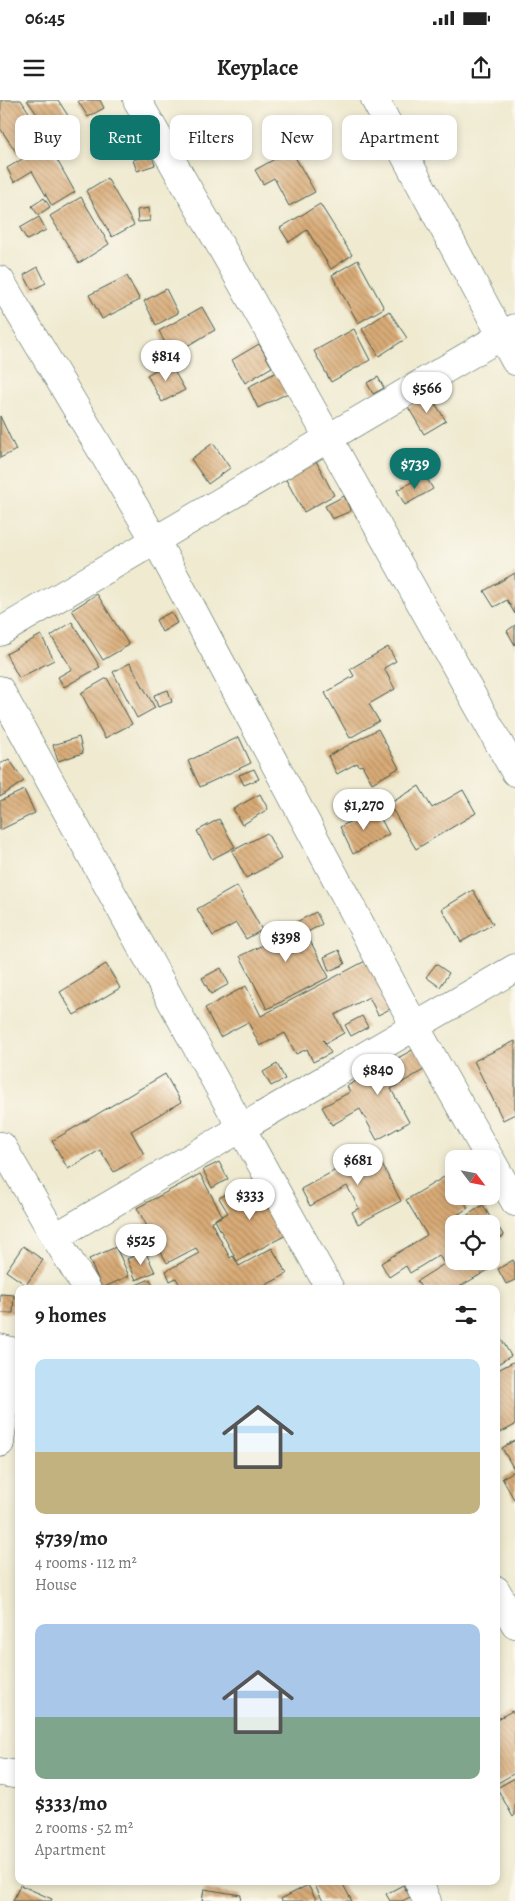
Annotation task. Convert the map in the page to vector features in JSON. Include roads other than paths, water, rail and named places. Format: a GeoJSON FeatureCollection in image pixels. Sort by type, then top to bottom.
{"type":"FeatureCollection","features":[{"type":"Feature","properties":{"kind":"street"},"geometry":{"type":"LineString","coordinates":[[137,100],[329,438],[515,772]]}},
{"type":"Feature","properties":{"kind":"street"},"geometry":{"type":"LineString","coordinates":[[375,100],[508,332],[515,361]]}},
{"type":"Feature","properties":{"kind":"street"},"geometry":{"type":"LineString","coordinates":[[0,280],[155,541],[415,1026],[485,1150]]}},
{"type":"Feature","properties":{"kind":"street"},"geometry":{"type":"LineString","coordinates":[[0,632],[508,332]]}},
{"type":"Feature","properties":{"kind":"street"},"geometry":{"type":"LineString","coordinates":[[0,690],[328,1285]]}},
{"type":"Feature","properties":{"kind":"street"},"geometry":{"type":"LineString","coordinates":[[55,1237],[240,1127],[515,968]]}},
{"type":"Feature","properties":{"kind":"street"},"geometry":{"type":"LineString","coordinates":[[0,1146],[2,1146],[85,1285]]}},
{"type":"Feature","properties":{"kind":"street"},"geometry":{"type":"LineString","coordinates":[[500,1176],[515,1202]]}},
{"type":"Feature","properties":{"kind":"street"},"geometry":{"type":"LineString","coordinates":[[0,1443],[10,1351]]}},
{"type":"Feature","properties":{"kind":"street"},"geometry":{"type":"LineString","coordinates":[[0,1772],[15,1774]]}},
{"type":"Feature","properties":{"kind":"street"},"geometry":{"type":"LineString","coordinates":[[420,1885],[427,1901]]}}]}
